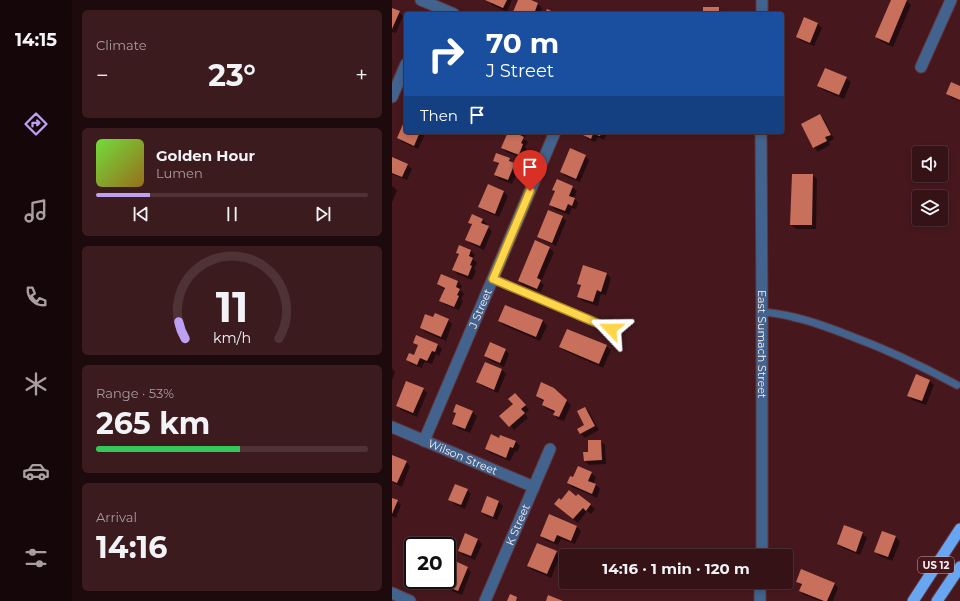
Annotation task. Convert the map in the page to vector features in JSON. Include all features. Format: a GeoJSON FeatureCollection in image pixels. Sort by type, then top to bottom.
{"type":"FeatureCollection","features":[{"type":"Feature","properties":{"kind":"highway","name":"US 12"},"geometry":{"type":"LineString","coordinates":[[913,601],[960,529]]}},
{"type":"Feature","properties":{"kind":"highway","name":"US 12"},"geometry":{"type":"LineString","coordinates":[[938,601],[960,567]]}},
{"type":"Feature","properties":{"kind":"street"},"geometry":{"type":"LineString","coordinates":[[421,0],[429,9],[444,12]]}},
{"type":"Feature","properties":{"kind":"street"},"geometry":{"type":"LineString","coordinates":[[762,0],[762,12]]}},
{"type":"Feature","properties":{"kind":"street"},"geometry":{"type":"LineString","coordinates":[[921,67],[951,0]]}},
{"type":"Feature","properties":{"kind":"street"},"geometry":{"type":"LineString","coordinates":[[392,97],[404,69]]}},
{"type":"Feature","properties":{"kind":"street","name":"J Street"},"geometry":{"type":"LineString","coordinates":[[424,441],[554,134]]}},
{"type":"Feature","properties":{"kind":"street","name":"East Sumach Street"},"geometry":{"type":"LineString","coordinates":[[761,134],[762,549]]}},
{"type":"Feature","properties":{"kind":"street","name":"Wilson Street"},"geometry":{"type":"LineString","coordinates":[[392,427],[534,487]]}},
{"type":"Feature","properties":{"kind":"street","name":"K Street"},"geometry":{"type":"LineString","coordinates":[[485,601],[550,448]]}},
{"type":"Feature","properties":{"kind":"street"},"geometry":{"type":"LineString","coordinates":[[760,589],[760,601]]}},
{"type":"Feature","properties":{"kind":"street"},"geometry":{"type":"LineString","coordinates":[[392,593],[410,601]]}},
{"type":"Feature","properties":{"kind":"lane"},"geometry":{"type":"LineString","coordinates":[[493,279],[611,329]]}},
{"type":"Feature","properties":{"kind":"lane"},"geometry":{"type":"LineString","coordinates":[[762,312],[792,316],[863,340],[901,356],[957,385]]}},
{"type":"Feature","properties":{"kind":"building"},"geometry":{"type":"Polygon","coordinates":[[[485,0],[507,0],[503,8],[485,0]]]}},
{"type":"Feature","properties":{"kind":"building"},"geometry":{"type":"Polygon","coordinates":[[[518,0],[531,0],[538,3],[535,12],[513,12],[518,0]]]}},
{"type":"Feature","properties":{"kind":"building"},"geometry":{"type":"Polygon","coordinates":[[[891,0],[907,0],[889,43],[875,37],[891,0]]]}},
{"type":"Feature","properties":{"kind":"building"},"geometry":{"type":"Polygon","coordinates":[[[703,7],[719,7],[719,12],[703,12],[703,7]]]}},
{"type":"Feature","properties":{"kind":"building"},"geometry":{"type":"Polygon","coordinates":[[[392,8],[400,11],[392,29],[392,8]]]}},
{"type":"Feature","properties":{"kind":"building"},"geometry":{"type":"Polygon","coordinates":[[[547,9],[554,12],[546,12],[547,9]]]}},
{"type":"Feature","properties":{"kind":"building"},"geometry":{"type":"Polygon","coordinates":[[[804,17],[818,23],[810,43],[796,37],[804,17]]]}},
{"type":"Feature","properties":{"kind":"building"},"geometry":{"type":"Polygon","coordinates":[[[825,68],[847,77],[839,95],[817,86],[825,68]]]}},
{"type":"Feature","properties":{"kind":"building"},"geometry":{"type":"Polygon","coordinates":[[[951,82],[960,86],[960,100],[946,94],[951,82]]]}},
{"type":"Feature","properties":{"kind":"building"},"geometry":{"type":"Polygon","coordinates":[[[820,114],[831,135],[825,137],[827,141],[813,148],[801,124],[820,114]]]}},
{"type":"Feature","properties":{"kind":"building"},"geometry":{"type":"Polygon","coordinates":[[[404,122],[404,134],[419,134],[414,146],[397,138],[404,122]]]}},
{"type":"Feature","properties":{"kind":"building"},"geometry":{"type":"Polygon","coordinates":[[[507,134],[520,134],[524,137],[521,143],[523,144],[519,155],[501,148],[507,134]]]}},
{"type":"Feature","properties":{"kind":"building"},"geometry":{"type":"Polygon","coordinates":[[[583,134],[593,134],[591,139],[583,134]]]}},
{"type":"Feature","properties":{"kind":"building"},"geometry":{"type":"Polygon","coordinates":[[[570,148],[586,155],[576,179],[560,172],[570,148]]]}},
{"type":"Feature","properties":{"kind":"building"},"geometry":{"type":"Polygon","coordinates":[[[496,153],[510,158],[509,161],[515,163],[508,180],[494,175],[499,163],[493,161],[496,153]]]}},
{"type":"Feature","properties":{"kind":"building"},"geometry":{"type":"Polygon","coordinates":[[[392,157],[408,164],[402,177],[392,173],[392,157]]]}},
{"type":"Feature","properties":{"kind":"building"},"geometry":{"type":"Polygon","coordinates":[[[792,174],[813,174],[812,225],[790,225],[792,174]]]}},
{"type":"Feature","properties":{"kind":"building"},"geometry":{"type":"Polygon","coordinates":[[[557,179],[573,186],[569,196],[575,198],[572,206],[568,204],[565,211],[549,205],[555,191],[552,190],[557,179]]]}},
{"type":"Feature","properties":{"kind":"building"},"geometry":{"type":"Polygon","coordinates":[[[488,184],[504,191],[495,214],[478,207],[488,184]]]}},
{"type":"Feature","properties":{"kind":"building"},"geometry":{"type":"Polygon","coordinates":[[[548,210],[563,216],[552,243],[537,237],[548,210]]]}},
{"type":"Feature","properties":{"kind":"building"},"geometry":{"type":"Polygon","coordinates":[[[472,214],[483,219],[481,223],[489,226],[480,246],[465,240],[472,224],[468,223],[472,214]]]}},
{"type":"Feature","properties":{"kind":"building"},"geometry":{"type":"Polygon","coordinates":[[[535,240],[550,247],[537,278],[541,280],[537,289],[518,281],[535,240]]]}},
{"type":"Feature","properties":{"kind":"building"},"geometry":{"type":"Polygon","coordinates":[[[459,245],[471,250],[469,256],[473,258],[468,276],[452,270],[459,254],[456,253],[459,245]]]}},
{"type":"Feature","properties":{"kind":"building"},"geometry":{"type":"Polygon","coordinates":[[[583,265],[607,273],[601,292],[597,290],[593,302],[577,297],[581,285],[577,284],[583,265]]]}},
{"type":"Feature","properties":{"kind":"building"},"geometry":{"type":"Polygon","coordinates":[[[441,274],[458,281],[456,287],[460,289],[457,295],[459,296],[454,307],[439,301],[445,288],[437,284],[441,274]]]}},
{"type":"Feature","properties":{"kind":"building"},"geometry":{"type":"Polygon","coordinates":[[[505,305],[543,320],[536,337],[498,321],[505,305]]]}},
{"type":"Feature","properties":{"kind":"building"},"geometry":{"type":"Polygon","coordinates":[[[435,313],[449,319],[441,337],[420,328],[425,314],[433,317],[435,313]]]}},
{"type":"Feature","properties":{"kind":"building"},"geometry":{"type":"Polygon","coordinates":[[[567,329],[607,345],[599,364],[559,347],[567,329]]]}},
{"type":"Feature","properties":{"kind":"building"},"geometry":{"type":"Polygon","coordinates":[[[416,335],[438,344],[435,352],[432,351],[427,361],[420,358],[417,365],[406,360],[409,353],[414,355],[418,345],[413,343],[416,335]]]}},
{"type":"Feature","properties":{"kind":"building"},"geometry":{"type":"Polygon","coordinates":[[[490,342],[506,349],[500,363],[484,356],[490,342]]]}},
{"type":"Feature","properties":{"kind":"building"},"geometry":{"type":"Polygon","coordinates":[[[485,362],[502,369],[494,390],[476,382],[485,362]]]}},
{"type":"Feature","properties":{"kind":"building"},"geometry":{"type":"Polygon","coordinates":[[[916,374],[930,380],[922,401],[907,396],[916,374]]]}},
{"type":"Feature","properties":{"kind":"building"},"geometry":{"type":"Polygon","coordinates":[[[406,381],[424,388],[413,413],[396,406],[406,381]]]}},
{"type":"Feature","properties":{"kind":"building"},"geometry":{"type":"Polygon","coordinates":[[[541,382],[554,388],[567,400],[559,417],[553,415],[555,411],[542,405],[544,400],[536,396],[541,382]]]}},
{"type":"Feature","properties":{"kind":"building"},"geometry":{"type":"Polygon","coordinates":[[[515,393],[526,405],[521,409],[525,413],[509,427],[499,416],[513,404],[508,399],[515,393]]]}},
{"type":"Feature","properties":{"kind":"building"},"geometry":{"type":"Polygon","coordinates":[[[456,404],[473,411],[465,429],[452,424],[456,413],[453,412],[456,404]]]}},
{"type":"Feature","properties":{"kind":"building"},"geometry":{"type":"Polygon","coordinates":[[[585,407],[595,426],[580,434],[577,429],[584,425],[577,411],[585,407]]]}},
{"type":"Feature","properties":{"kind":"building"},"geometry":{"type":"Polygon","coordinates":[[[491,434],[499,438],[500,435],[516,441],[513,448],[510,447],[506,458],[485,449],[491,434]]]}},
{"type":"Feature","properties":{"kind":"building"},"geometry":{"type":"Polygon","coordinates":[[[588,440],[601,440],[602,460],[584,461],[583,452],[588,452],[588,440]]]}},
{"type":"Feature","properties":{"kind":"building"},"geometry":{"type":"Polygon","coordinates":[[[392,455],[407,461],[397,483],[392,481],[392,455]]]}},
{"type":"Feature","properties":{"kind":"building"},"geometry":{"type":"Polygon","coordinates":[[[578,466],[592,472],[588,481],[596,484],[592,494],[567,483],[570,476],[573,477],[578,466]]]}},
{"type":"Feature","properties":{"kind":"building"},"geometry":{"type":"Polygon","coordinates":[[[455,484],[468,489],[461,505],[448,500],[455,484]]]}},
{"type":"Feature","properties":{"kind":"building"},"geometry":{"type":"Polygon","coordinates":[[[569,490],[576,496],[578,494],[591,504],[586,511],[583,508],[573,519],[554,504],[559,498],[561,500],[569,490]]]}},
{"type":"Feature","properties":{"kind":"building"},"geometry":{"type":"Polygon","coordinates":[[[487,496],[499,501],[493,517],[481,512],[487,496]]]}},
{"type":"Feature","properties":{"kind":"building"},"geometry":{"type":"Polygon","coordinates":[[[392,498],[398,500],[392,514],[392,498]]]}},
{"type":"Feature","properties":{"kind":"building"},"geometry":{"type":"Polygon","coordinates":[[[549,514],[577,526],[571,541],[557,535],[554,542],[540,536],[549,514]]]}},
{"type":"Feature","properties":{"kind":"building"},"geometry":{"type":"Polygon","coordinates":[[[844,525],[863,532],[856,552],[837,544],[844,525]]]}},
{"type":"Feature","properties":{"kind":"building"},"geometry":{"type":"Polygon","coordinates":[[[882,531],[896,536],[888,557],[874,552],[882,531]]]}},
{"type":"Feature","properties":{"kind":"building"},"geometry":{"type":"Polygon","coordinates":[[[465,533],[478,539],[471,556],[458,551],[465,533]]]}},
{"type":"Feature","properties":{"kind":"building"},"geometry":{"type":"Polygon","coordinates":[[[537,543],[557,551],[547,574],[527,566],[537,543]]]}},
{"type":"Feature","properties":{"kind":"building"},"geometry":{"type":"Polygon","coordinates":[[[456,561],[468,567],[458,591],[453,589],[456,589],[456,561]]]}},
{"type":"Feature","properties":{"kind":"building"},"geometry":{"type":"Polygon","coordinates":[[[801,569],[835,583],[827,601],[799,591],[802,584],[796,582],[801,569]]]}},
{"type":"Feature","properties":{"kind":"building"},"geometry":{"type":"Polygon","coordinates":[[[510,594],[517,597],[516,601],[507,601],[510,594]]]}},
{"type":"Feature","properties":{"kind":"building"},"geometry":{"type":"Polygon","coordinates":[[[548,595],[563,601],[546,601],[548,595]]]}},
{"type":"Feature","properties":{"kind":"route"},"geometry":{"type":"LineString","coordinates":[[530,191],[493,279],[611,329]]}}]}
